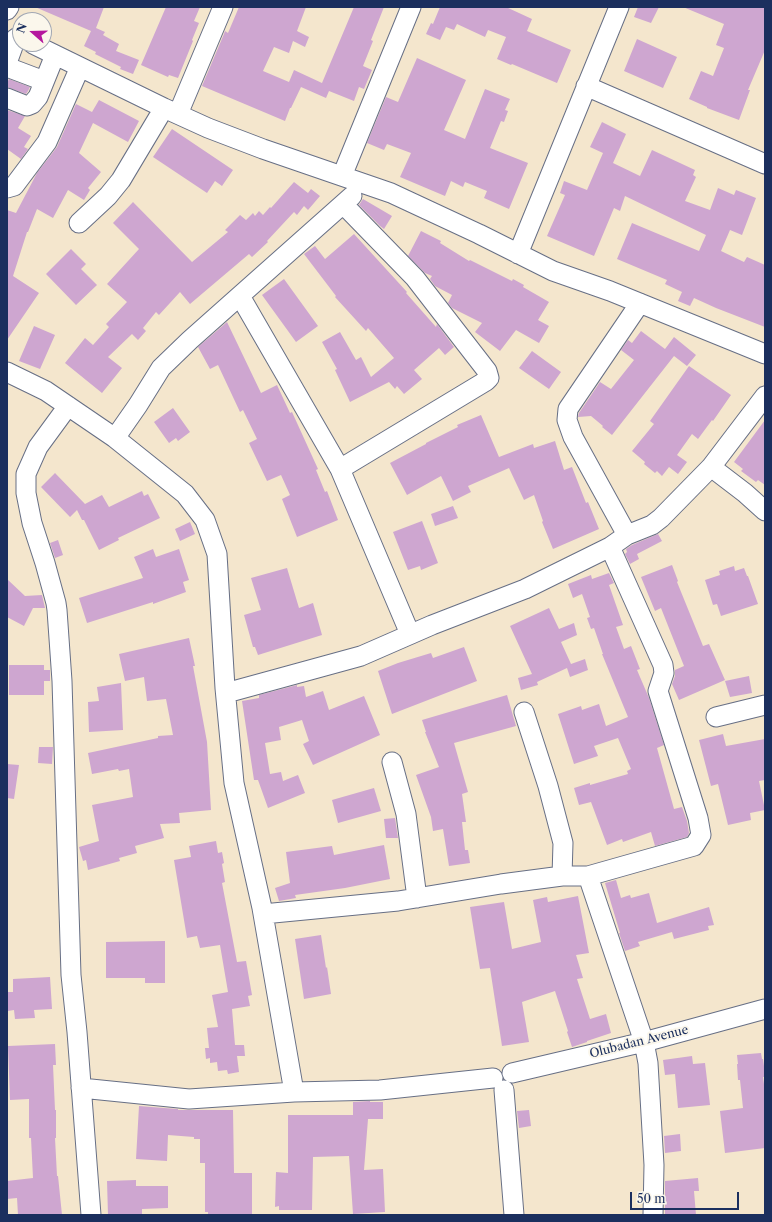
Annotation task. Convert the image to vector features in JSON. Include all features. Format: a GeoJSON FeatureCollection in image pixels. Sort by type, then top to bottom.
{"type":"FeatureCollection","features":[{"type":"Feature","properties":{"kind":"street"},"geometry":{"type":"LineString","coordinates":[[79,223],[108,196],[171,111],[223,7]]}},
{"type":"Feature","properties":{"kind":"street"},"geometry":{"type":"LineString","coordinates":[[342,176],[412,7]]}},
{"type":"Feature","properties":{"kind":"street"},"geometry":{"type":"LineString","coordinates":[[518,254],[619,7]]}},
{"type":"Feature","properties":{"kind":"street"},"geometry":{"type":"LineString","coordinates":[[7,63],[12,52]]}},
{"type":"Feature","properties":{"kind":"street"},"geometry":{"type":"LineString","coordinates":[[50,52],[208,128],[249,144],[391,193],[479,234],[553,271],[610,291],[765,354]]}},
{"type":"Feature","properties":{"kind":"street"},"geometry":{"type":"LineString","coordinates":[[7,98],[30,106],[38,97],[55,54]]}},
{"type":"Feature","properties":{"kind":"street"},"geometry":{"type":"LineString","coordinates":[[7,67],[44,81]]}},
{"type":"Feature","properties":{"kind":"street"},"geometry":{"type":"LineString","coordinates":[[7,188],[14,186],[47,142],[80,67]]}},
{"type":"Feature","properties":{"kind":"street"},"geometry":{"type":"LineString","coordinates":[[586,86],[765,164]]}},
{"type":"Feature","properties":{"kind":"street"},"geometry":{"type":"LineString","coordinates":[[115,438],[161,368],[190,340],[365,184]]}},
{"type":"Feature","properties":{"kind":"street"},"geometry":{"type":"LineString","coordinates":[[340,469],[489,378],[487,372],[415,278],[343,204]]}},
{"type":"Feature","properties":{"kind":"street"},"geometry":{"type":"LineString","coordinates":[[240,296],[340,469],[410,634]]}},
{"type":"Feature","properties":{"kind":"street"},"geometry":{"type":"LineString","coordinates":[[627,535],[573,437],[567,420],[568,409],[640,303]]}},
{"type":"Feature","properties":{"kind":"street"},"geometry":{"type":"LineString","coordinates":[[7,372],[46,391],[115,438],[185,494],[206,520],[217,554],[226,693],[234,783],[264,914],[294,1092]]}},
{"type":"Feature","properties":{"kind":"street"},"geometry":{"type":"LineString","coordinates":[[226,693],[361,656],[410,634],[525,588],[610,547],[627,535],[652,525],[661,518],[711,467],[765,396]]}},
{"type":"Feature","properties":{"kind":"street"},"geometry":{"type":"LineString","coordinates":[[68,406],[38,447],[26,474],[26,487],[32,523],[45,562],[57,610],[62,689],[70,975],[91,1215]]}},
{"type":"Feature","properties":{"kind":"street"},"geometry":{"type":"LineString","coordinates":[[711,467],[745,493],[765,511]]}},
{"type":"Feature","properties":{"kind":"street"},"geometry":{"type":"LineString","coordinates":[[264,914],[417,898],[501,884],[562,876],[588,876],[694,846],[701,835],[698,818],[658,691],[664,673],[663,665],[610,547]]}},
{"type":"Feature","properties":{"kind":"street"},"geometry":{"type":"LineString","coordinates":[[716,717],[765,705]]}},
{"type":"Feature","properties":{"kind":"street"},"geometry":{"type":"LineString","coordinates":[[524,712],[548,786],[563,843],[562,876]]}},
{"type":"Feature","properties":{"kind":"street"},"geometry":{"type":"LineString","coordinates":[[392,762],[406,814],[417,898]]}},
{"type":"Feature","properties":{"kind":"street"},"geometry":{"type":"LineString","coordinates":[[588,876],[644,1042],[648,1063],[654,1165],[653,1215]]}},
{"type":"Feature","properties":{"kind":"street","name":"Olubadan Avenue"},"geometry":{"type":"LineString","coordinates":[[499,1084],[495,1073],[499,1070],[504,1069],[512,1073],[644,1042],[765,1009]]}},
{"type":"Feature","properties":{"kind":"street"},"geometry":{"type":"LineString","coordinates":[[81,1088],[189,1099],[294,1092],[380,1090],[499,1084],[513,1215]]}},
{"type":"Feature","properties":{"kind":"building"},"geometry":{"type":"Polygon","coordinates":[[[35,7],[104,7],[96,28],[105,32],[103,35],[119,44],[116,51],[139,60],[133,74],[120,69],[121,67],[95,54],[96,52],[84,46],[91,31],[52,14],[52,12],[47,12],[35,7]]]}},
{"type":"Feature","properties":{"kind":"building"},"geometry":{"type":"Polygon","coordinates":[[[166,7],[200,7],[194,21],[199,23],[178,78],[169,75],[168,77],[141,65],[166,7]]]}},
{"type":"Feature","properties":{"kind":"building"},"geometry":{"type":"Polygon","coordinates":[[[239,7],[306,7],[297,31],[309,37],[305,47],[293,41],[289,53],[274,47],[263,71],[289,82],[294,70],[322,83],[354,7],[384,7],[363,66],[372,70],[364,89],[359,87],[354,101],[329,91],[326,98],[301,87],[285,121],[202,86],[225,31],[228,33],[239,7]]]}},
{"type":"Feature","properties":{"kind":"building"},"geometry":{"type":"Polygon","coordinates":[[[440,7],[506,7],[532,19],[527,31],[571,50],[557,83],[497,59],[506,37],[488,30],[485,37],[457,24],[454,30],[446,27],[440,40],[426,34],[431,23],[433,24],[440,7]]]}},
{"type":"Feature","properties":{"kind":"building"},"geometry":{"type":"Polygon","coordinates":[[[638,7],[659,7],[651,23],[634,17],[638,7]]]}},
{"type":"Feature","properties":{"kind":"building"},"geometry":{"type":"Polygon","coordinates":[[[683,7],[765,7],[765,50],[748,90],[750,90],[739,120],[707,108],[689,99],[701,71],[713,76],[724,48],[716,45],[724,24],[683,7]]]}},
{"type":"Feature","properties":{"kind":"building"},"geometry":{"type":"Polygon","coordinates":[[[637,39],[677,57],[663,88],[624,71],[637,39]]]}},
{"type":"Feature","properties":{"kind":"building"},"geometry":{"type":"Polygon","coordinates":[[[417,58],[466,80],[444,130],[465,139],[485,89],[510,99],[505,110],[508,111],[504,122],[501,121],[490,148],[528,163],[509,209],[484,198],[487,191],[465,182],[463,187],[451,181],[445,196],[400,177],[411,153],[387,144],[384,150],[367,143],[386,97],[398,102],[417,58]]]}},
{"type":"Feature","properties":{"kind":"building"},"geometry":{"type":"Polygon","coordinates":[[[9,79],[30,87],[26,94],[7,87],[9,79]]]}},
{"type":"Feature","properties":{"kind":"building"},"geometry":{"type":"Polygon","coordinates":[[[99,100],[139,121],[128,142],[93,123],[79,153],[101,172],[88,188],[90,190],[84,200],[68,190],[53,218],[37,209],[27,232],[13,276],[39,293],[7,340],[7,210],[16,213],[37,173],[57,147],[76,104],[92,112],[99,100]]]}},
{"type":"Feature","properties":{"kind":"building"},"geometry":{"type":"Polygon","coordinates":[[[7,110],[25,116],[18,128],[31,136],[24,147],[28,149],[21,159],[7,149],[7,110]]]}},
{"type":"Feature","properties":{"kind":"building"},"geometry":{"type":"Polygon","coordinates":[[[602,122],[626,134],[613,163],[640,176],[652,150],[695,170],[693,175],[696,177],[685,201],[710,210],[718,188],[734,195],[736,190],[756,198],[742,235],[730,230],[721,251],[744,262],[747,257],[765,265],[765,327],[694,298],[690,306],[678,301],[682,292],[665,284],[667,280],[617,259],[632,223],[699,251],[706,235],[625,196],[620,211],[614,208],[594,256],[547,236],[565,195],[560,193],[564,181],[587,190],[603,153],[590,147],[602,122]]]}},
{"type":"Feature","properties":{"kind":"building"},"geometry":{"type":"Polygon","coordinates":[[[172,129],[233,170],[222,186],[215,181],[207,193],[153,157],[172,129]]]}},
{"type":"Feature","properties":{"kind":"building"},"geometry":{"type":"Polygon","coordinates":[[[294,182],[308,193],[311,189],[320,196],[308,210],[304,206],[297,215],[294,212],[267,241],[268,242],[252,257],[249,254],[190,304],[180,292],[159,315],[156,312],[143,328],[146,331],[138,340],[132,334],[108,357],[122,368],[102,393],[65,363],[85,338],[93,345],[109,327],[106,324],[127,302],[107,284],[139,249],[113,223],[133,202],[192,262],[228,232],[225,230],[240,215],[246,220],[253,213],[255,216],[259,211],[263,215],[294,182]]]}},
{"type":"Feature","properties":{"kind":"building"},"geometry":{"type":"Polygon","coordinates":[[[363,199],[392,216],[384,229],[359,205],[363,199]]]}},
{"type":"Feature","properties":{"kind":"building"},"geometry":{"type":"Polygon","coordinates":[[[421,231],[441,241],[440,243],[469,261],[470,260],[512,281],[513,279],[524,285],[523,287],[549,302],[538,320],[549,326],[539,343],[516,330],[500,351],[475,332],[482,323],[452,308],[448,303],[452,295],[435,286],[430,279],[432,276],[425,273],[408,256],[421,231]]]}},
{"type":"Feature","properties":{"kind":"building"},"geometry":{"type":"Polygon","coordinates":[[[354,234],[407,292],[406,293],[436,327],[437,324],[454,347],[445,355],[439,348],[414,370],[422,379],[404,394],[397,386],[395,389],[389,382],[350,402],[335,370],[337,369],[322,342],[340,332],[356,360],[361,357],[371,377],[394,358],[368,328],[366,331],[335,297],[336,296],[304,254],[315,246],[325,259],[354,234]]]}},
{"type":"Feature","properties":{"kind":"building"},"geometry":{"type":"Polygon","coordinates":[[[71,249],[86,264],[81,269],[97,285],[76,305],[46,274],[71,249]]]}},
{"type":"Feature","properties":{"kind":"building"},"geometry":{"type":"Polygon","coordinates":[[[284,279],[318,326],[296,342],[262,295],[284,279]]]}},
{"type":"Feature","properties":{"kind":"building"},"geometry":{"type":"Polygon","coordinates":[[[227,322],[261,393],[277,385],[290,413],[292,412],[318,469],[316,470],[325,492],[327,491],[338,520],[297,537],[282,499],[290,495],[281,475],[267,481],[249,443],[257,439],[243,410],[240,412],[218,365],[210,369],[198,347],[227,322]]]}},
{"type":"Feature","properties":{"kind":"building"},"geometry":{"type":"Polygon","coordinates":[[[34,326],[55,335],[40,369],[19,361],[34,326]]]}},
{"type":"Feature","properties":{"kind":"building"},"geometry":{"type":"Polygon","coordinates":[[[641,331],[665,349],[674,337],[696,355],[687,366],[674,356],[612,435],[591,416],[578,417],[579,413],[600,382],[611,389],[634,360],[621,350],[628,340],[632,343],[641,331]]]}},
{"type":"Feature","properties":{"kind":"building"},"geometry":{"type":"Polygon","coordinates":[[[532,351],[561,372],[549,389],[519,368],[532,351]]]}},
{"type":"Feature","properties":{"kind":"building"},"geometry":{"type":"Polygon","coordinates":[[[689,366],[731,395],[713,421],[712,420],[698,439],[692,434],[677,455],[687,462],[678,474],[669,467],[662,476],[657,471],[655,473],[644,464],[645,462],[632,451],[654,424],[650,421],[689,366]]]}},
{"type":"Feature","properties":{"kind":"building"},"geometry":{"type":"Polygon","coordinates":[[[173,408],[190,432],[178,441],[176,438],[169,443],[154,422],[173,408]]]}},
{"type":"Feature","properties":{"kind":"building"},"geometry":{"type":"Polygon","coordinates":[[[481,415],[499,457],[533,444],[534,448],[555,441],[564,470],[572,467],[586,503],[588,502],[599,529],[553,549],[542,522],[543,521],[534,495],[524,500],[509,468],[468,486],[471,492],[453,501],[441,476],[407,495],[390,463],[458,427],[457,425],[481,415]]]}},
{"type":"Feature","properties":{"kind":"building"},"geometry":{"type":"Polygon","coordinates":[[[765,420],[765,485],[758,480],[756,482],[741,471],[743,469],[734,462],[765,420]]]}},
{"type":"Feature","properties":{"kind":"building"},"geometry":{"type":"Polygon","coordinates":[[[55,473],[85,504],[102,495],[109,507],[142,491],[144,496],[148,494],[160,518],[118,538],[119,540],[99,550],[84,520],[82,520],[77,510],[70,517],[41,487],[55,473]]]}},
{"type":"Feature","properties":{"kind":"building"},"geometry":{"type":"Polygon","coordinates":[[[453,506],[458,518],[435,526],[431,514],[453,506]]]}},
{"type":"Feature","properties":{"kind":"building"},"geometry":{"type":"Polygon","coordinates":[[[422,521],[438,563],[421,570],[420,566],[408,570],[393,532],[422,521]]]}},
{"type":"Feature","properties":{"kind":"building"},"geometry":{"type":"Polygon","coordinates":[[[190,522],[195,534],[180,541],[175,529],[190,522]]]}},
{"type":"Feature","properties":{"kind":"building"},"geometry":{"type":"Polygon","coordinates":[[[658,534],[662,541],[637,554],[639,559],[630,564],[625,554],[627,552],[626,549],[658,534]]]}},
{"type":"Feature","properties":{"kind":"building"},"geometry":{"type":"Polygon","coordinates":[[[58,540],[63,555],[55,558],[50,543],[58,540]]]}},
{"type":"Feature","properties":{"kind":"building"},"geometry":{"type":"Polygon","coordinates":[[[153,549],[156,557],[179,549],[189,580],[183,582],[186,592],[153,604],[153,602],[87,623],[79,598],[143,578],[134,557],[153,549]]]}},
{"type":"Feature","properties":{"kind":"building"},"geometry":{"type":"Polygon","coordinates":[[[672,565],[678,581],[677,582],[703,646],[709,644],[725,680],[679,700],[672,684],[675,676],[675,670],[684,666],[661,608],[655,611],[641,577],[672,565]]]}},
{"type":"Feature","properties":{"kind":"building"},"geometry":{"type":"Polygon","coordinates":[[[734,566],[735,571],[744,568],[758,604],[721,616],[717,604],[713,605],[705,580],[720,575],[719,571],[734,566]]]}},
{"type":"Feature","properties":{"kind":"building"},"geometry":{"type":"Polygon","coordinates":[[[287,568],[299,608],[313,603],[322,635],[258,655],[255,647],[253,647],[244,615],[261,610],[251,578],[287,568]]]}},
{"type":"Feature","properties":{"kind":"building"},"geometry":{"type":"Polygon","coordinates":[[[609,573],[614,583],[609,585],[623,625],[616,627],[624,649],[631,646],[640,669],[637,670],[649,698],[664,745],[657,748],[674,809],[682,807],[687,821],[689,833],[687,837],[655,846],[651,832],[623,842],[622,839],[607,845],[591,802],[579,805],[574,788],[628,774],[627,771],[631,769],[618,738],[594,746],[598,756],[574,764],[558,714],[581,706],[582,710],[599,704],[606,726],[628,717],[602,654],[594,628],[591,629],[587,618],[590,617],[582,594],[573,598],[568,584],[591,575],[592,579],[609,573]]]}},
{"type":"Feature","properties":{"kind":"building"},"geometry":{"type":"Polygon","coordinates":[[[7,579],[25,596],[42,595],[45,608],[33,608],[24,626],[7,617],[7,579]]]}},
{"type":"Feature","properties":{"kind":"building"},"geometry":{"type":"Polygon","coordinates":[[[549,608],[559,629],[574,623],[577,635],[561,642],[571,664],[585,659],[588,670],[570,677],[567,668],[537,682],[538,685],[521,690],[518,678],[532,674],[510,626],[549,608]]]}},
{"type":"Feature","properties":{"kind":"building"},"geometry":{"type":"Polygon","coordinates":[[[189,638],[207,742],[211,810],[179,813],[180,823],[160,824],[164,838],[135,846],[137,853],[119,858],[120,861],[88,870],[86,860],[83,861],[79,847],[99,841],[92,805],[133,797],[129,769],[119,771],[118,769],[92,774],[88,753],[158,738],[158,736],[173,735],[166,699],[147,701],[144,677],[125,681],[119,654],[189,638]]]}},
{"type":"Feature","properties":{"kind":"building"},"geometry":{"type":"Polygon","coordinates":[[[464,647],[477,681],[392,714],[378,671],[431,653],[433,658],[464,647]]]}},
{"type":"Feature","properties":{"kind":"building"},"geometry":{"type":"Polygon","coordinates":[[[9,665],[44,665],[44,670],[50,670],[50,681],[44,681],[44,695],[9,695],[9,665]]]}},
{"type":"Feature","properties":{"kind":"building"},"geometry":{"type":"Polygon","coordinates":[[[749,676],[752,693],[730,697],[725,681],[749,676]]]}},
{"type":"Feature","properties":{"kind":"building"},"geometry":{"type":"Polygon","coordinates":[[[121,683],[123,730],[89,732],[88,702],[99,701],[97,687],[121,683]]]}},
{"type":"Feature","properties":{"kind":"building"},"geometry":{"type":"Polygon","coordinates":[[[297,685],[297,687],[304,686],[306,697],[323,691],[329,710],[364,696],[380,735],[313,765],[303,744],[309,741],[302,720],[279,727],[281,740],[265,743],[270,774],[281,772],[283,781],[298,775],[305,793],[268,808],[258,780],[254,780],[242,701],[259,698],[259,695],[297,685]]]}},
{"type":"Feature","properties":{"kind":"building"},"geometry":{"type":"Polygon","coordinates":[[[507,695],[516,726],[454,743],[468,792],[462,794],[466,822],[462,822],[465,850],[468,850],[470,863],[449,866],[443,829],[433,831],[431,817],[416,775],[439,767],[425,732],[422,720],[507,695]]]}},
{"type":"Feature","properties":{"kind":"building"},"geometry":{"type":"Polygon","coordinates":[[[723,734],[726,746],[765,739],[765,780],[759,781],[765,810],[750,813],[751,820],[728,825],[718,784],[711,786],[699,740],[723,734]]]}},
{"type":"Feature","properties":{"kind":"building"},"geometry":{"type":"Polygon","coordinates":[[[39,747],[53,747],[52,764],[38,763],[39,747]]]}},
{"type":"Feature","properties":{"kind":"building"},"geometry":{"type":"Polygon","coordinates":[[[7,764],[19,765],[14,799],[7,798],[7,764]]]}},
{"type":"Feature","properties":{"kind":"building"},"geometry":{"type":"Polygon","coordinates":[[[374,788],[381,811],[338,823],[332,800],[374,788]]]}},
{"type":"Feature","properties":{"kind":"building"},"geometry":{"type":"Polygon","coordinates":[[[395,818],[398,838],[386,838],[384,819],[395,818]]]}},
{"type":"Feature","properties":{"kind":"building"},"geometry":{"type":"Polygon","coordinates":[[[216,841],[218,853],[222,852],[224,863],[222,864],[225,882],[222,883],[237,962],[246,961],[252,995],[248,996],[250,1006],[232,1009],[235,1045],[244,1045],[245,1056],[237,1056],[239,1072],[228,1074],[227,1070],[218,1071],[217,1062],[210,1063],[210,1058],[206,1059],[205,1048],[209,1048],[207,1028],[218,1027],[212,995],[228,992],[220,945],[200,948],[197,936],[187,938],[174,860],[191,857],[189,846],[216,841]]]}},
{"type":"Feature","properties":{"kind":"building"},"geometry":{"type":"Polygon","coordinates":[[[384,845],[390,879],[345,888],[295,895],[296,898],[279,901],[275,888],[290,883],[286,852],[332,846],[334,855],[384,845]]]}},
{"type":"Feature","properties":{"kind":"building"},"geometry":{"type":"Polygon","coordinates":[[[616,880],[621,898],[630,895],[631,898],[649,893],[657,923],[709,907],[714,925],[708,926],[709,930],[674,939],[672,932],[638,942],[640,946],[625,951],[605,883],[616,880]]]}},
{"type":"Feature","properties":{"kind":"building"},"geometry":{"type":"Polygon","coordinates":[[[578,896],[589,953],[576,955],[583,978],[577,979],[590,1019],[606,1014],[611,1033],[572,1047],[555,991],[522,1002],[529,1042],[502,1046],[490,968],[480,969],[470,907],[504,902],[512,949],[541,942],[533,900],[547,897],[548,902],[578,896]]]}},
{"type":"Feature","properties":{"kind":"building"},"geometry":{"type":"Polygon","coordinates":[[[321,935],[331,994],[304,999],[295,939],[321,935]]]}},
{"type":"Feature","properties":{"kind":"building"},"geometry":{"type":"Polygon","coordinates":[[[165,941],[165,983],[145,983],[145,978],[106,978],[106,942],[165,941]]]}},
{"type":"Feature","properties":{"kind":"building"},"geometry":{"type":"Polygon","coordinates":[[[50,977],[52,1009],[34,1010],[35,1018],[15,1019],[14,1010],[8,1011],[7,1000],[7,992],[13,992],[13,979],[50,977]]]}},
{"type":"Feature","properties":{"kind":"building"},"geometry":{"type":"Polygon","coordinates":[[[55,1044],[56,1065],[53,1065],[56,1110],[55,1138],[57,1176],[62,1215],[18,1215],[17,1198],[7,1199],[7,1181],[33,1178],[31,1138],[29,1138],[29,1099],[10,1100],[8,1046],[55,1044]]]}},
{"type":"Feature","properties":{"kind":"building"},"geometry":{"type":"Polygon","coordinates":[[[761,1053],[765,1073],[765,1077],[763,1077],[765,1091],[765,1148],[725,1153],[720,1111],[743,1108],[740,1080],[738,1080],[737,1055],[761,1053]]]}},
{"type":"Feature","properties":{"kind":"building"},"geometry":{"type":"Polygon","coordinates":[[[692,1056],[693,1064],[705,1063],[710,1105],[678,1108],[675,1074],[665,1075],[663,1060],[692,1056]]]}},
{"type":"Feature","properties":{"kind":"building"},"geometry":{"type":"Polygon","coordinates":[[[353,1102],[383,1102],[383,1119],[368,1119],[364,1170],[383,1169],[385,1212],[353,1214],[349,1156],[313,1157],[312,1210],[279,1210],[279,1206],[275,1207],[276,1172],[288,1173],[288,1115],[353,1115],[353,1102]]]}},
{"type":"Feature","properties":{"kind":"building"},"geometry":{"type":"Polygon","coordinates":[[[139,1106],[178,1110],[233,1110],[234,1173],[252,1173],[252,1215],[208,1215],[208,1212],[205,1212],[205,1163],[200,1163],[200,1139],[194,1139],[194,1137],[168,1135],[167,1161],[136,1159],[139,1106]]]}},
{"type":"Feature","properties":{"kind":"building"},"geometry":{"type":"Polygon","coordinates":[[[529,1110],[531,1126],[519,1128],[517,1111],[529,1110]]]}},
{"type":"Feature","properties":{"kind":"building"},"geometry":{"type":"Polygon","coordinates":[[[680,1134],[681,1151],[665,1153],[664,1136],[680,1134]]]}},
{"type":"Feature","properties":{"kind":"building"},"geometry":{"type":"Polygon","coordinates":[[[698,1178],[699,1191],[694,1191],[696,1215],[665,1215],[665,1181],[698,1178]]]}},
{"type":"Feature","properties":{"kind":"building"},"geometry":{"type":"Polygon","coordinates":[[[136,1180],[136,1186],[168,1186],[168,1208],[142,1209],[142,1215],[108,1215],[107,1181],[136,1180]]]}}]}
